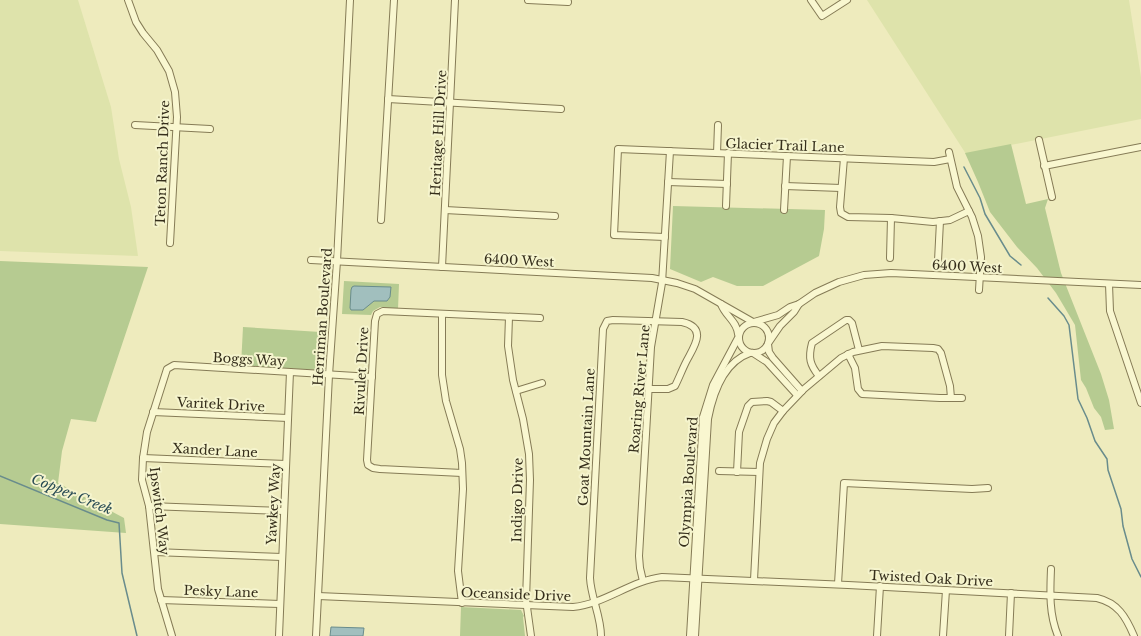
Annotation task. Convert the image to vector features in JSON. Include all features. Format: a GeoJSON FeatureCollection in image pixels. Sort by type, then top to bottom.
{"type":"FeatureCollection","features":[{"type":"Feature","properties":{"kind":"street","name":"Teton Ranch Drive"},"geometry":{"type":"LineString","coordinates":[[128,0],[136,22],[157,50],[169,71],[176,101],[170,243]]}},
{"type":"Feature","properties":{"kind":"street","name":"Herriman Boulevard"},"geometry":{"type":"LineString","coordinates":[[316,636],[350,0]]}},
{"type":"Feature","properties":{"kind":"street"},"geometry":{"type":"LineString","coordinates":[[381,220],[394,0]]}},
{"type":"Feature","properties":{"kind":"street","name":"Heritage Hill Drive"},"geometry":{"type":"LineString","coordinates":[[442,267],[455,0]]}},
{"type":"Feature","properties":{"kind":"street"},"geometry":{"type":"LineString","coordinates":[[528,0],[568,2]]}},
{"type":"Feature","properties":{"kind":"street"},"geometry":{"type":"LineString","coordinates":[[811,0],[822,16],[847,0]]}},
{"type":"Feature","properties":{"kind":"street"},"geometry":{"type":"LineString","coordinates":[[388,99],[561,109]]}},
{"type":"Feature","properties":{"kind":"street"},"geometry":{"type":"LineString","coordinates":[[135,125],[210,129]]}},
{"type":"Feature","properties":{"kind":"street"},"geometry":{"type":"LineString","coordinates":[[717,153],[718,126]]}},
{"type":"Feature","properties":{"kind":"street"},"geometry":{"type":"LineString","coordinates":[[1039,140],[1052,197]]}},
{"type":"Feature","properties":{"kind":"street"},"geometry":{"type":"LineString","coordinates":[[1044,166],[1141,147]]}},
{"type":"Feature","properties":{"kind":"street","name":"Glacier Trail Lane"},"geometry":{"type":"LineString","coordinates":[[665,237],[614,235],[618,149],[934,162],[949,156],[957,187],[969,211]]}},
{"type":"Feature","properties":{"kind":"street","name":"Roaring River Lane"},"geometry":{"type":"LineString","coordinates":[[644,581],[639,560],[649,389],[652,342],[663,279],[670,151]]}},
{"type":"Feature","properties":{"kind":"street"},"geometry":{"type":"LineString","coordinates":[[726,206],[728,154]]}},
{"type":"Feature","properties":{"kind":"street"},"geometry":{"type":"LineString","coordinates":[[784,210],[787,156]]}},
{"type":"Feature","properties":{"kind":"street"},"geometry":{"type":"LineString","coordinates":[[844,158],[840,207],[841,213],[848,217],[891,218],[940,222],[950,220],[969,211],[975,225],[979,241],[981,257],[979,290]]}},
{"type":"Feature","properties":{"kind":"street"},"geometry":{"type":"LineString","coordinates":[[668,182],[727,184]]}},
{"type":"Feature","properties":{"kind":"street"},"geometry":{"type":"LineString","coordinates":[[785,186],[841,188]]}},
{"type":"Feature","properties":{"kind":"street"},"geometry":{"type":"LineString","coordinates":[[445,210],[555,216]]}},
{"type":"Feature","properties":{"kind":"street"},"geometry":{"type":"LineString","coordinates":[[890,258],[891,218]]}},
{"type":"Feature","properties":{"kind":"street"},"geometry":{"type":"LineString","coordinates":[[938,261],[940,222]]}},
{"type":"Feature","properties":{"kind":"street","name":"6400 West"},"geometry":{"type":"LineString","coordinates":[[311,260],[663,279],[695,289],[754,322],[773,317],[831,285],[864,275],[891,273],[1141,286]]}},
{"type":"Feature","properties":{"kind":"street"},"geometry":{"type":"LineString","coordinates":[[1110,284],[1110,312],[1141,400]]}},
{"type":"Feature","properties":{"kind":"street","name":"6400 West"},"geometry":{"type":"LineString","coordinates":[[721,304],[735,323],[738,337]]}},
{"type":"Feature","properties":{"kind":"street","name":"6400 West"},"geometry":{"type":"LineString","coordinates":[[768,344],[780,326],[794,312],[799,304]]}},
{"type":"Feature","properties":{"kind":"street","name":"Rivulet Drive"},"geometry":{"type":"LineString","coordinates":[[462,473],[380,469],[373,468],[368,465],[366,460],[375,321],[377,314],[383,311],[540,318]]}},
{"type":"Feature","properties":{"kind":"street"},"geometry":{"type":"LineString","coordinates":[[442,314],[442,374],[446,401],[460,449],[462,473],[463,489],[458,571],[462,602]]}},
{"type":"Feature","properties":{"kind":"street","name":"Indigo Drive"},"geometry":{"type":"LineString","coordinates":[[509,317],[508,346],[529,454],[530,480],[526,606],[531,636]]}},
{"type":"Feature","properties":{"kind":"street"},"geometry":{"type":"LineString","coordinates":[[819,376],[812,368],[810,363],[812,343],[844,321],[849,320],[852,323],[859,350]]}},
{"type":"Feature","properties":{"kind":"street","name":"Goat Mountain Lane"},"geometry":{"type":"LineString","coordinates":[[601,636],[600,618],[591,589],[590,578],[603,327],[607,321],[687,324],[696,331],[698,338],[696,344],[674,387],[668,389],[649,389]]}},
{"type":"Feature","properties":{"kind":"street"},"geometry":{"type":"LineString","coordinates":[[754,322],[765,328],[769,337],[769,352],[800,393],[767,362],[742,348],[738,337],[742,327],[754,322]]}},
{"type":"Feature","properties":{"kind":"street","name":"Olympia Boulevard"},"geometry":{"type":"LineString","coordinates":[[695,636],[703,418],[713,385],[738,337]]}},
{"type":"Feature","properties":{"kind":"street"},"geometry":{"type":"LineString","coordinates":[[752,353],[762,351],[768,344]]}},
{"type":"Feature","properties":{"kind":"street"},"geometry":{"type":"LineString","coordinates":[[754,580],[761,457],[774,423],[800,393],[840,358],[859,350],[886,346],[937,349],[940,353],[950,386],[950,398]]}},
{"type":"Feature","properties":{"kind":"street","name":"Olympia Boulevard"},"geometry":{"type":"LineString","coordinates":[[690,636],[696,578],[706,428],[709,412],[716,390],[727,372],[737,359],[752,353]]}},
{"type":"Feature","properties":{"kind":"street"},"geometry":{"type":"LineString","coordinates":[[848,354],[855,368],[858,389],[862,394],[962,398]]}},
{"type":"Feature","properties":{"kind":"street","name":"Boggs Way"},"geometry":{"type":"LineString","coordinates":[[168,367],[174,365],[372,377]]}},
{"type":"Feature","properties":{"kind":"street","name":"Ipswitch Way"},"geometry":{"type":"LineString","coordinates":[[168,367],[165,371],[147,432],[143,458],[142,480],[149,506],[155,552],[156,575],[161,600],[172,636]]}},
{"type":"Feature","properties":{"kind":"street","name":"Yawkey Way"},"geometry":{"type":"LineString","coordinates":[[278,636],[290,372]]}},
{"type":"Feature","properties":{"kind":"street"},"geometry":{"type":"LineString","coordinates":[[516,391],[542,383]]}},
{"type":"Feature","properties":{"kind":"street"},"geometry":{"type":"LineString","coordinates":[[737,472],[739,432],[748,406],[752,402],[767,401],[773,403],[783,411]]}},
{"type":"Feature","properties":{"kind":"street","name":"Varitek Drive"},"geometry":{"type":"LineString","coordinates":[[153,412],[288,418]]}},
{"type":"Feature","properties":{"kind":"street","name":"Xander Lane"},"geometry":{"type":"LineString","coordinates":[[143,458],[286,464]]}},
{"type":"Feature","properties":{"kind":"street"},"geometry":{"type":"LineString","coordinates":[[719,471],[759,472]]}},
{"type":"Feature","properties":{"kind":"street"},"geometry":{"type":"LineString","coordinates":[[838,584],[844,483],[972,489],[988,488]]}},
{"type":"Feature","properties":{"kind":"street"},"geometry":{"type":"LineString","coordinates":[[149,506],[284,511]]}},
{"type":"Feature","properties":{"kind":"street"},"geometry":{"type":"LineString","coordinates":[[155,552],[282,557]]}},
{"type":"Feature","properties":{"kind":"street"},"geometry":{"type":"LineString","coordinates":[[1051,569],[1050,595],[1052,617],[1058,636]]}},
{"type":"Feature","properties":{"kind":"street","name":"Oceanside Drive"},"geometry":{"type":"LineString","coordinates":[[318,596],[573,607],[595,603],[644,581],[662,577],[708,578]]}},
{"type":"Feature","properties":{"kind":"street","name":"Twisted Oak Drive"},"geometry":{"type":"LineString","coordinates":[[708,578],[1093,597],[1110,602],[1118,608],[1125,616],[1134,636]]}},
{"type":"Feature","properties":{"kind":"street"},"geometry":{"type":"LineString","coordinates":[[877,636],[880,586]]}},
{"type":"Feature","properties":{"kind":"street"},"geometry":{"type":"LineString","coordinates":[[943,636],[946,590]]}},
{"type":"Feature","properties":{"kind":"street"},"geometry":{"type":"LineString","coordinates":[[1009,636],[1011,593]]}},
{"type":"Feature","properties":{"kind":"street","name":"Pesky Lane"},"geometry":{"type":"LineString","coordinates":[[161,600],[280,604]]}},
{"type":"Feature","properties":{"kind":"green space"},"geometry":{"type":"Polygon","coordinates":[[[0,0],[78,0],[111,107],[119,159],[131,207],[138,256],[0,251],[0,0]]]}},
{"type":"Feature","properties":{"kind":"green space"},"geometry":{"type":"Polygon","coordinates":[[[867,0],[1129,0],[1141,77],[1141,119],[966,154],[867,0]]]}},
{"type":"Feature","properties":{"kind":"green space"},"geometry":{"type":"Polygon","coordinates":[[[1011,144],[1026,204],[1048,199],[1045,208],[1061,273],[1101,374],[1109,400],[1114,429],[1105,430],[1101,417],[1094,408],[1081,380],[1075,325],[1056,293],[990,212],[965,153],[1011,144]]]}},
{"type":"Feature","properties":{"kind":"green space"},"geometry":{"type":"Polygon","coordinates":[[[673,206],[825,210],[824,229],[819,256],[763,286],[737,286],[713,277],[701,282],[670,269],[673,206]]]}},
{"type":"Feature","properties":{"kind":"green space"},"geometry":{"type":"Polygon","coordinates":[[[0,261],[148,267],[96,422],[71,419],[62,451],[58,483],[124,518],[126,533],[0,524],[0,261]]]}},
{"type":"Feature","properties":{"kind":"green space"},"geometry":{"type":"Polygon","coordinates":[[[344,281],[399,284],[398,309],[380,307],[373,311],[371,315],[342,314],[344,281]]]}},
{"type":"Feature","properties":{"kind":"green space"},"geometry":{"type":"Polygon","coordinates":[[[243,327],[320,332],[318,370],[241,366],[243,327]]]}},
{"type":"Feature","properties":{"kind":"green space"},"geometry":{"type":"Polygon","coordinates":[[[461,607],[521,610],[524,616],[525,636],[460,636],[461,607]]]}},
{"type":"Feature","properties":{"kind":"water"},"geometry":{"type":"Polygon","coordinates":[[[354,286],[391,287],[390,297],[387,301],[374,301],[363,310],[351,310],[351,290],[354,286]]]}},
{"type":"Feature","properties":{"kind":"water"},"geometry":{"type":"Polygon","coordinates":[[[331,627],[364,628],[363,636],[330,636],[331,627]]]}},
{"type":"Feature","properties":{"kind":"waterway"},"geometry":{"type":"LineString","coordinates":[[964,167],[980,198],[985,214],[1010,256],[1021,265]]}},
{"type":"Feature","properties":{"kind":"waterway"},"geometry":{"type":"LineString","coordinates":[[1048,298],[1064,316],[1069,325],[1078,399],[1087,418],[1095,441],[1107,459],[1108,470],[1121,509],[1123,526],[1132,559],[1141,577]]}},
{"type":"Feature","properties":{"kind":"waterway","name":"Copper Creek"},"geometry":{"type":"LineString","coordinates":[[0,476],[107,520],[119,523],[122,573],[137,636]]}}]}
